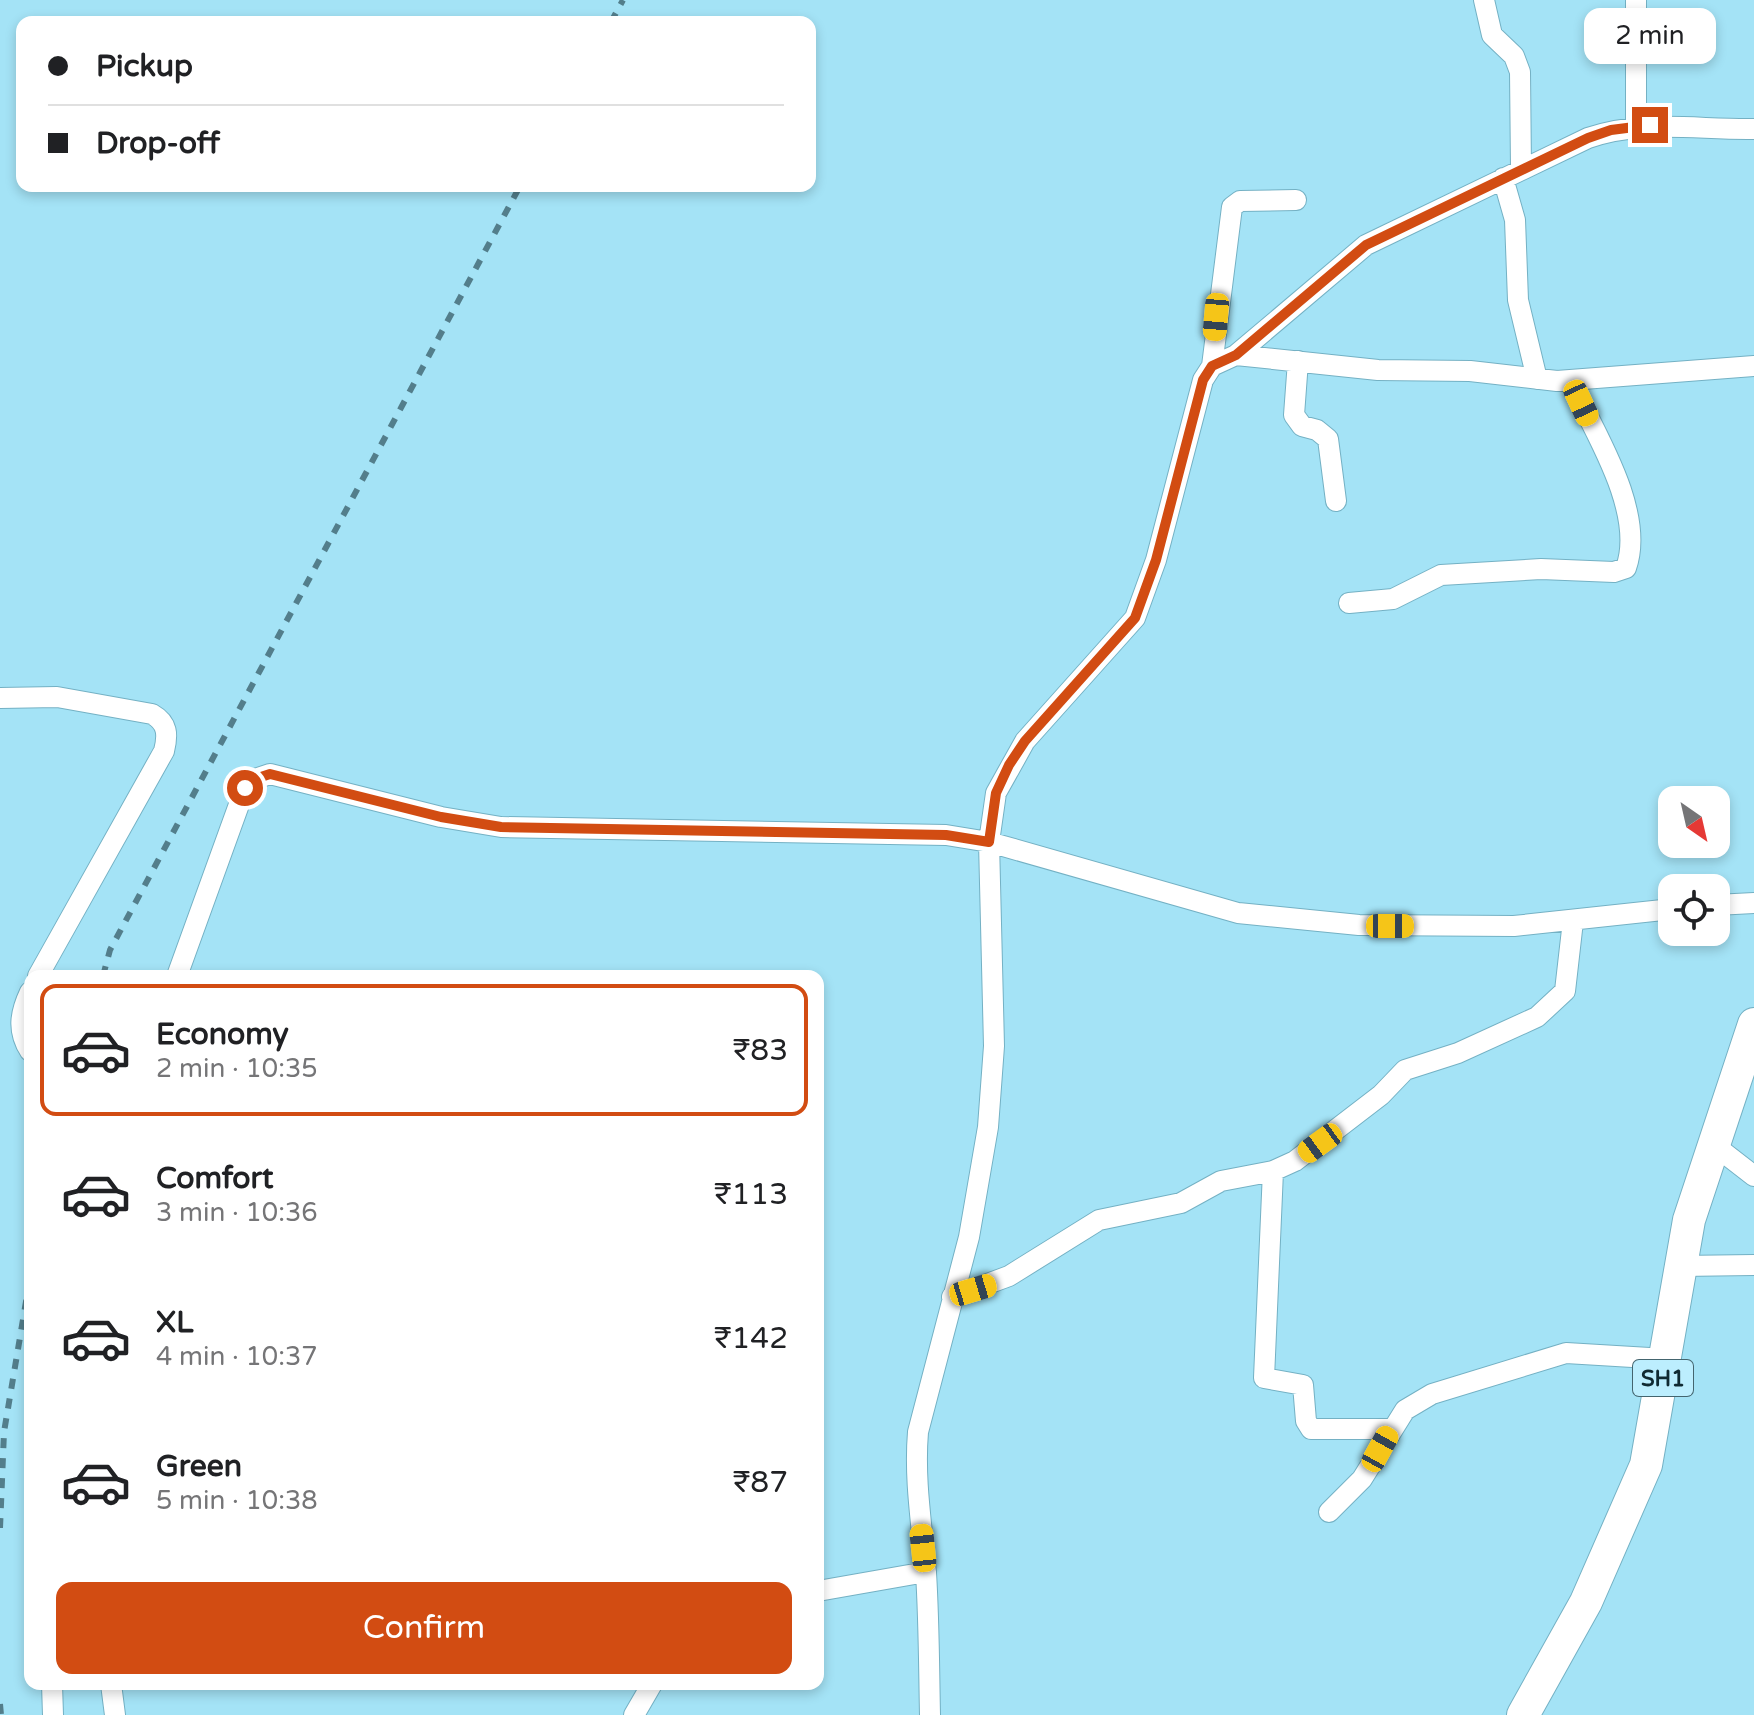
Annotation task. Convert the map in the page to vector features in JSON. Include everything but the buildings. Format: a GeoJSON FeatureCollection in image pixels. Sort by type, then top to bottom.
{"type":"FeatureCollection","features":[{"type":"Feature","properties":{"kind":"main road","name":"SH1"},"geometry":{"type":"LineString","coordinates":[[1523,1715],[1586,1602],[1646,1465],[1689,1220],[1754,1024]]}},
{"type":"Feature","properties":{"kind":"street"},"geometry":{"type":"LineString","coordinates":[[1484,0],[1492,35],[1514,56],[1520,72],[1512,174],[1518,300],[1537,379]]}},
{"type":"Feature","properties":{"kind":"street"},"geometry":{"type":"LineString","coordinates":[[1636,0],[1636,126]]}},
{"type":"Feature","properties":{"kind":"street"},"geometry":{"type":"LineString","coordinates":[[1212,366],[1236,355],[1366,245],[1588,138],[1636,126],[1754,129]]}},
{"type":"Feature","properties":{"kind":"street"},"geometry":{"type":"LineString","coordinates":[[930,1715],[926,1572],[915,1474],[918,1432],[976,1200],[991,1096],[989,842],[996,793],[1017,753],[1135,618],[1156,560],[1203,380],[1212,366],[1232,207],[1240,201],[1296,200]]}},
{"type":"Feature","properties":{"kind":"street"},"geometry":{"type":"LineString","coordinates":[[1236,355],[1378,370],[1470,371],[1570,381],[1754,366]]}},
{"type":"Feature","properties":{"kind":"street"},"geometry":{"type":"LineString","coordinates":[[1298,361],[1294,415],[1302,426],[1317,430],[1328,439],[1336,501]]}},
{"type":"Feature","properties":{"kind":"street"},"geometry":{"type":"LineString","coordinates":[[1349,603],[1393,599],[1441,575],[1541,569],[1614,572],[1626,568],[1631,530],[1621,490],[1570,381]]}},
{"type":"Feature","properties":{"kind":"street"},"geometry":{"type":"LineString","coordinates":[[0,698],[57,697],[152,714],[160,719],[167,736],[164,751],[41,970]]}},
{"type":"Feature","properties":{"kind":"street"},"geometry":{"type":"LineString","coordinates":[[179,970],[245,788],[261,775],[270,774],[441,817],[501,827],[946,835],[989,842],[1254,916],[1359,925],[1514,926],[1658,911]]}},
{"type":"Feature","properties":{"kind":"street"},"geometry":{"type":"LineString","coordinates":[[1730,904],[1754,903]]}},
{"type":"Feature","properties":{"kind":"street"},"geometry":{"type":"LineString","coordinates":[[952,1297],[1009,1276],[1099,1220],[1181,1203],[1221,1181],[1273,1171],[1320,1143],[1381,1095],[1405,1070],[1458,1053],[1549,1009],[1569,981],[1573,921]]}},
{"type":"Feature","properties":{"kind":"street"},"geometry":{"type":"LineString","coordinates":[[24,1006],[21,1033],[24,1039]]}},
{"type":"Feature","properties":{"kind":"street"},"geometry":{"type":"LineString","coordinates":[[1714,1145],[1754,1176]]}},
{"type":"Feature","properties":{"kind":"street"},"geometry":{"type":"LineString","coordinates":[[1273,1171],[1264,1378],[1303,1385],[1306,1421],[1311,1429],[1391,1429]]}},
{"type":"Feature","properties":{"kind":"street"},"geometry":{"type":"LineString","coordinates":[[1680,1266],[1754,1265]]}},
{"type":"Feature","properties":{"kind":"street"},"geometry":{"type":"LineString","coordinates":[[1329,1512],[1362,1479],[1405,1410],[1432,1394],[1548,1357],[1590,1352],[1666,1359]]}},
{"type":"Feature","properties":{"kind":"street"},"geometry":{"type":"LineString","coordinates":[[824,1590],[926,1572]]}},
{"type":"Feature","properties":{"kind":"street"},"geometry":{"type":"LineString","coordinates":[[52,1690],[53,1715]]}},
{"type":"Feature","properties":{"kind":"street"},"geometry":{"type":"LineString","coordinates":[[112,1690],[115,1715]]}},
{"type":"Feature","properties":{"kind":"street"},"geometry":{"type":"LineString","coordinates":[[634,1715],[649,1690]]}},
{"type":"Feature","properties":{"kind":"railway"},"geometry":{"type":"LineString","coordinates":[[614,16],[623,0]]}},
{"type":"Feature","properties":{"kind":"railway"},"geometry":{"type":"LineString","coordinates":[[105,970],[110,950],[517,192]]}},
{"type":"Feature","properties":{"kind":"railway"},"geometry":{"type":"LineString","coordinates":[[0,1528],[4,1432],[24,1314]]}},
{"type":"Feature","properties":{"kind":"railway"},"geometry":{"type":"LineString","coordinates":[[0,1704],[1,1715]]}},
{"type":"Feature","properties":{"kind":"route"},"geometry":{"type":"LineString","coordinates":[[245,788],[252,780],[270,774],[441,817],[501,827],[946,835],[989,842],[996,793],[1009,765],[1046,716],[1135,618],[1156,560],[1203,380],[1212,366],[1236,355],[1326,275],[1366,245],[1588,138],[1611,130],[1650,125]]}}]}
